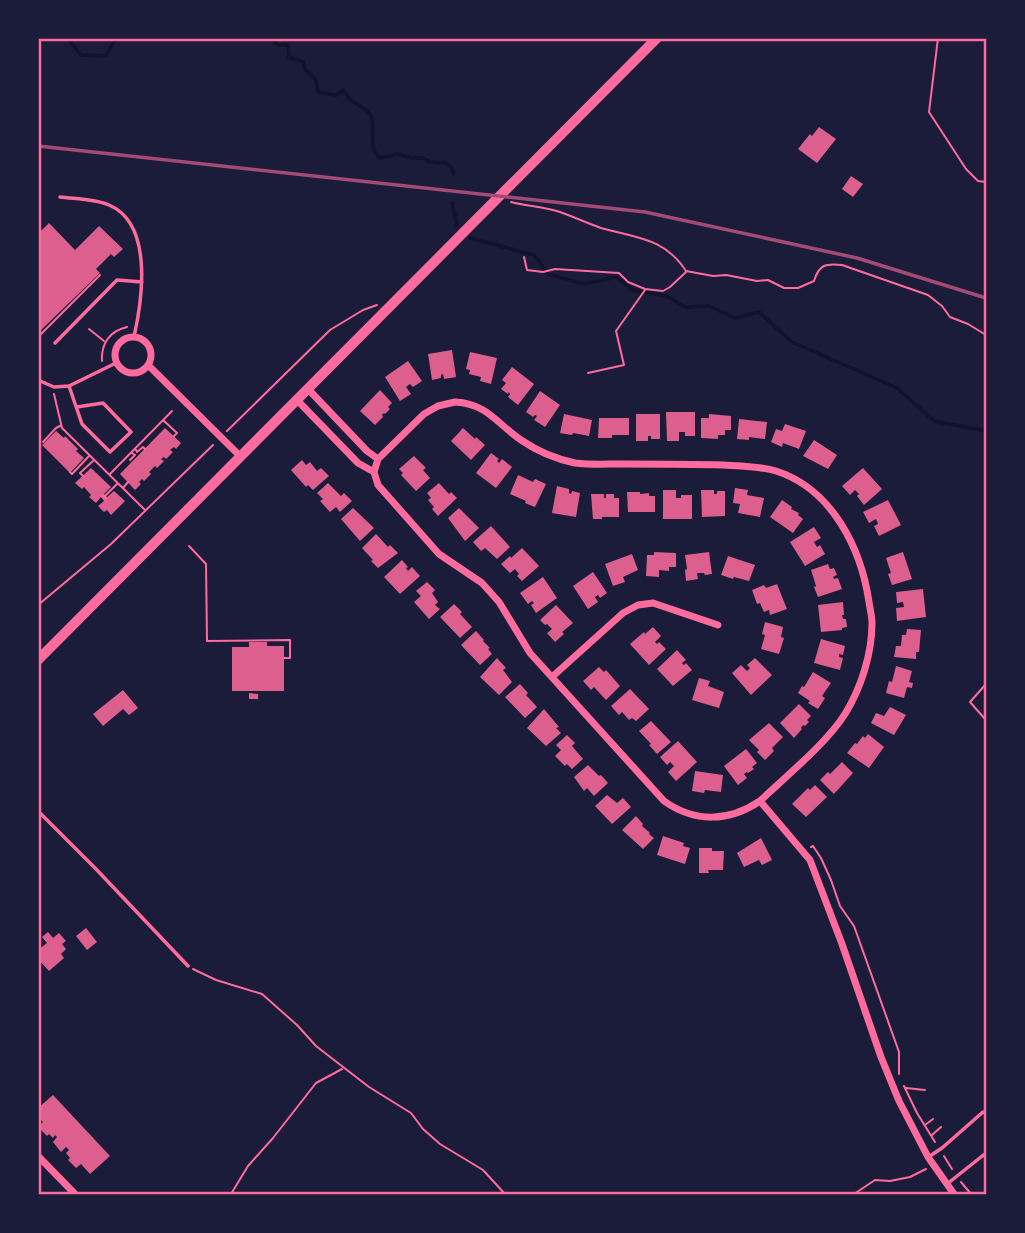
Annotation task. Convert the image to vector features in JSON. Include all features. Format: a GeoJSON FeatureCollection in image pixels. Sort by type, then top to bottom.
{"type":"FeatureCollection","features":[{"type":"Feature","properties":{"kind":"main road"},"geometry":{"type":"LineString","coordinates":[[38,660],[657,38]]}},
{"type":"Feature","properties":{"kind":"street"},"geometry":{"type":"LineString","coordinates":[[134,337],[143,340],[151,355],[148,366],[140,373],[128,374],[123,372],[114,357],[117,345],[126,338],[134,337]]}},
{"type":"Feature","properties":{"kind":"street"},"geometry":{"type":"LineString","coordinates":[[148,366],[241,457]]}},
{"type":"Feature","properties":{"kind":"street"},"geometry":{"type":"LineString","coordinates":[[308,389],[367,451],[378,459]]}},
{"type":"Feature","properties":{"kind":"street"},"geometry":{"type":"LineString","coordinates":[[297,400],[358,463],[374,472]]}},
{"type":"Feature","properties":{"kind":"street"},"geometry":{"type":"LineString","coordinates":[[464,402],[483,408],[532,447],[553,457],[576,463],[703,464],[763,468],[787,475],[820,499],[841,522],[866,584],[872,622],[870,646],[865,667],[845,714],[819,744],[749,809],[708,818],[695,816],[671,806],[658,795],[530,653],[499,603],[482,583],[439,554],[378,485],[374,472],[378,459],[431,409],[446,403],[464,402]]}},
{"type":"Feature","properties":{"kind":"street"},"geometry":{"type":"LineString","coordinates":[[340,444],[351,434]]}},
{"type":"Feature","properties":{"kind":"street"},"geometry":{"type":"LineString","coordinates":[[552,677],[623,613],[638,605],[653,603],[718,625]]}},
{"type":"Feature","properties":{"kind":"street"},"geometry":{"type":"LineString","coordinates":[[760,801],[810,860],[899,1101],[928,1157],[954,1195]]}},
{"type":"Feature","properties":{"kind":"street"},"geometry":{"type":"LineString","coordinates":[[38,1156],[75,1195]]}},
{"type":"Feature","properties":{"kind":"lane"},"geometry":{"type":"LineString","coordinates":[[60,197],[110,205],[130,224],[138,244],[142,282],[134,337]]}},
{"type":"Feature","properties":{"kind":"lane"},"geometry":{"type":"LineString","coordinates":[[55,343],[117,280],[142,282]]}},
{"type":"Feature","properties":{"kind":"lane"},"geometry":{"type":"LineString","coordinates":[[38,380],[54,387],[69,386],[116,363]]}},
{"type":"Feature","properties":{"kind":"lane"},"geometry":{"type":"LineString","coordinates":[[69,386],[76,407],[82,424],[110,452],[131,432],[103,403],[76,407]]}},
{"type":"Feature","properties":{"kind":"lane"},"geometry":{"type":"LineString","coordinates":[[38,811],[187,966]]}},
{"type":"Feature","properties":{"kind":"lane"},"geometry":{"type":"LineString","coordinates":[[928,1157],[940,1150],[983,1112],[986,1113]]}},
{"type":"Feature","properties":{"kind":"lane"},"geometry":{"type":"LineString","coordinates":[[946,1185],[986,1153]]}},
{"type":"Feature","properties":{"kind":"path"},"geometry":{"type":"LineString","coordinates":[[938,38],[929,112],[966,169],[978,181],[986,182]]}},
{"type":"Feature","properties":{"kind":"path"},"geometry":{"type":"LineString","coordinates":[[499,198],[551,210],[601,228],[656,243],[671,252],[686,271],[757,281],[768,280],[784,288],[798,288],[814,281],[820,267],[842,265],[928,295],[942,306],[950,317],[986,335]]}},
{"type":"Feature","properties":{"kind":"path"},"geometry":{"type":"LineString","coordinates":[[524,257],[527,270],[619,273],[628,282],[645,289],[663,290],[670,287],[686,271]]}},
{"type":"Feature","properties":{"kind":"path"},"geometry":{"type":"LineString","coordinates":[[39,336],[100,275]]}},
{"type":"Feature","properties":{"kind":"path"},"geometry":{"type":"LineString","coordinates":[[588,373],[624,365],[616,331],[645,289]]}},
{"type":"Feature","properties":{"kind":"path"},"geometry":{"type":"LineString","coordinates":[[226,432],[330,330],[382,302]]}},
{"type":"Feature","properties":{"kind":"path"},"geometry":{"type":"LineString","coordinates":[[103,362],[105,342],[114,332],[131,326]]}},
{"type":"Feature","properties":{"kind":"path"},"geometry":{"type":"LineString","coordinates":[[89,328],[105,342]]}},
{"type":"Feature","properties":{"kind":"path"},"geometry":{"type":"LineString","coordinates":[[54,393],[62,429],[146,511]]}},
{"type":"Feature","properties":{"kind":"path"},"geometry":{"type":"LineString","coordinates":[[109,475],[135,455],[132,452],[173,411]]}},
{"type":"Feature","properties":{"kind":"path"},"geometry":{"type":"LineString","coordinates":[[163,420],[177,433],[174,436]]}},
{"type":"Feature","properties":{"kind":"path"},"geometry":{"type":"LineString","coordinates":[[160,424],[165,428]]}},
{"type":"Feature","properties":{"kind":"path"},"geometry":{"type":"LineString","coordinates":[[43,442],[61,425]]}},
{"type":"Feature","properties":{"kind":"path"},"geometry":{"type":"LineString","coordinates":[[149,435],[153,440]]}},
{"type":"Feature","properties":{"kind":"path"},"geometry":{"type":"LineString","coordinates":[[38,605],[111,544],[215,442]]}},
{"type":"Feature","properties":{"kind":"path"},"geometry":{"type":"LineString","coordinates":[[135,449],[137,452],[143,447],[145,449]]}},
{"type":"Feature","properties":{"kind":"path"},"geometry":{"type":"LineString","coordinates":[[70,472],[72,474],[90,456]]}},
{"type":"Feature","properties":{"kind":"path"},"geometry":{"type":"LineString","coordinates":[[83,476],[80,473],[94,460]]}},
{"type":"Feature","properties":{"kind":"path"},"geometry":{"type":"LineString","coordinates":[[93,467],[98,463]]}},
{"type":"Feature","properties":{"kind":"path"},"geometry":{"type":"LineString","coordinates":[[116,469],[120,473]]}},
{"type":"Feature","properties":{"kind":"path"},"geometry":{"type":"LineString","coordinates":[[111,485],[128,482]]}},
{"type":"Feature","properties":{"kind":"path"},"geometry":{"type":"LineString","coordinates":[[116,491],[119,485]]}},
{"type":"Feature","properties":{"kind":"path"},"geometry":{"type":"LineString","coordinates":[[104,497],[119,485]]}},
{"type":"Feature","properties":{"kind":"path"},"geometry":{"type":"LineString","coordinates":[[188,546],[206,564],[207,641],[290,640],[290,658],[284,658]]}},
{"type":"Feature","properties":{"kind":"path"},"geometry":{"type":"LineString","coordinates":[[986,684],[970,702],[985,719],[986,724]]}},
{"type":"Feature","properties":{"kind":"path"},"geometry":{"type":"LineString","coordinates":[[810,848],[813,846],[821,858],[840,906],[854,926],[897,1043],[899,1075],[905,1088],[931,1136],[971,1195]]}},
{"type":"Feature","properties":{"kind":"path"},"geometry":{"type":"LineString","coordinates":[[187,966],[216,980],[262,994],[298,1025],[316,1046],[369,1087],[411,1113],[423,1129],[440,1144],[483,1170],[505,1195]]}},
{"type":"Feature","properties":{"kind":"path"},"geometry":{"type":"LineString","coordinates":[[231,1195],[248,1166],[316,1083],[344,1068]]}},
{"type":"Feature","properties":{"kind":"path"},"geometry":{"type":"LineString","coordinates":[[905,1088],[925,1090]]}},
{"type":"Feature","properties":{"kind":"path"},"geometry":{"type":"LineString","coordinates":[[925,1125],[933,1119]]}},
{"type":"Feature","properties":{"kind":"path"},"geometry":{"type":"LineString","coordinates":[[931,1136],[942,1127]]}},
{"type":"Feature","properties":{"kind":"path"},"geometry":{"type":"LineString","coordinates":[[854,1195],[875,1180],[890,1181],[910,1177],[933,1165]]}},
{"type":"Feature","properties":{"kind":"building"},"geometry":{"type":"Polygon","coordinates":[[[819,127],[836,139],[817,163],[798,149],[819,127]]]}},
{"type":"Feature","properties":{"kind":"building"},"geometry":{"type":"Polygon","coordinates":[[[851,176],[863,184],[853,197],[842,189],[851,176]]]}},
{"type":"Feature","properties":{"kind":"building"},"geometry":{"type":"Polygon","coordinates":[[[49,223],[75,250],[99,226],[123,249],[114,257],[111,254],[96,269],[100,273],[38,333],[38,228],[41,231],[49,223]]]}},
{"type":"Feature","properties":{"kind":"building"},"geometry":{"type":"Polygon","coordinates":[[[452,350],[456,377],[444,379],[443,374],[441,378],[432,380],[428,354],[452,350]]]}},
{"type":"Feature","properties":{"kind":"building"},"geometry":{"type":"Polygon","coordinates":[[[470,352],[497,358],[491,384],[480,381],[481,377],[469,374],[470,370],[466,369],[470,352]]]}},
{"type":"Feature","properties":{"kind":"building"},"geometry":{"type":"Polygon","coordinates":[[[408,361],[422,381],[413,387],[410,384],[406,387],[411,394],[400,401],[385,377],[408,361]]]}},
{"type":"Feature","properties":{"kind":"building"},"geometry":{"type":"Polygon","coordinates":[[[512,367],[534,384],[518,405],[508,397],[509,392],[508,394],[501,389],[506,383],[502,380],[512,367]]]}},
{"type":"Feature","properties":{"kind":"building"},"geometry":{"type":"Polygon","coordinates":[[[380,390],[392,403],[375,425],[360,411],[380,390]]]}},
{"type":"Feature","properties":{"kind":"building"},"geometry":{"type":"Polygon","coordinates":[[[540,391],[560,405],[545,427],[534,420],[537,416],[533,417],[526,412],[540,391]]]}},
{"type":"Feature","properties":{"kind":"building"},"geometry":{"type":"Polygon","coordinates":[[[666,412],[695,412],[695,436],[685,436],[685,432],[679,432],[679,441],[667,441],[666,412]]]}},
{"type":"Feature","properties":{"kind":"building"},"geometry":{"type":"Polygon","coordinates":[[[564,414],[592,420],[589,436],[560,433],[564,414]]]}},
{"type":"Feature","properties":{"kind":"building"},"geometry":{"type":"Polygon","coordinates":[[[636,414],[660,414],[660,439],[651,439],[651,436],[648,436],[648,441],[636,441],[636,414]]]}},
{"type":"Feature","properties":{"kind":"building"},"geometry":{"type":"Polygon","coordinates":[[[709,414],[731,416],[731,430],[725,430],[725,435],[718,435],[718,439],[701,438],[701,418],[709,418],[709,414]]]}},
{"type":"Feature","properties":{"kind":"building"},"geometry":{"type":"Polygon","coordinates":[[[599,418],[629,418],[629,435],[598,438],[599,418]]]}},
{"type":"Feature","properties":{"kind":"building"},"geometry":{"type":"Polygon","coordinates":[[[739,419],[767,422],[765,439],[737,439],[739,419]]]}},
{"type":"Feature","properties":{"kind":"building"},"geometry":{"type":"Polygon","coordinates":[[[785,424],[806,431],[799,449],[783,443],[782,447],[771,442],[776,429],[782,431],[785,424]]]}},
{"type":"Feature","properties":{"kind":"building"},"geometry":{"type":"Polygon","coordinates":[[[165,428],[181,443],[176,449],[174,447],[170,450],[173,452],[166,459],[161,459],[164,461],[149,472],[151,474],[144,481],[142,479],[139,482],[141,484],[135,490],[120,474],[165,428]]]}},
{"type":"Feature","properties":{"kind":"building"},"geometry":{"type":"Polygon","coordinates":[[[463,428],[485,445],[471,460],[451,441],[463,428]]]}},
{"type":"Feature","properties":{"kind":"building"},"geometry":{"type":"Polygon","coordinates":[[[56,431],[64,438],[65,436],[84,458],[70,473],[42,445],[56,431]]]}},
{"type":"Feature","properties":{"kind":"building"},"geometry":{"type":"Polygon","coordinates":[[[814,440],[837,455],[828,469],[803,456],[814,440]]]}},
{"type":"Feature","properties":{"kind":"building"},"geometry":{"type":"Polygon","coordinates":[[[491,453],[499,459],[499,463],[502,459],[512,467],[496,488],[476,473],[491,453]]]}},
{"type":"Feature","properties":{"kind":"building"},"geometry":{"type":"Polygon","coordinates":[[[414,456],[426,468],[423,470],[430,478],[416,491],[399,469],[414,456]]]}},
{"type":"Feature","properties":{"kind":"building"},"geometry":{"type":"Polygon","coordinates":[[[302,460],[306,465],[310,462],[317,471],[321,468],[329,476],[313,490],[308,485],[306,487],[291,470],[302,460]]]}},
{"type":"Feature","properties":{"kind":"building"},"geometry":{"type":"Polygon","coordinates":[[[91,468],[111,487],[104,494],[107,497],[114,491],[125,501],[111,515],[98,506],[104,501],[101,497],[96,503],[84,487],[82,489],[75,483],[91,468]]]}},
{"type":"Feature","properties":{"kind":"building"},"geometry":{"type":"Polygon","coordinates":[[[863,468],[882,489],[864,505],[855,490],[850,495],[842,486],[863,468]]]}},
{"type":"Feature","properties":{"kind":"building"},"geometry":{"type":"Polygon","coordinates":[[[518,475],[546,484],[535,507],[510,494],[518,475]]]}},
{"type":"Feature","properties":{"kind":"building"},"geometry":{"type":"Polygon","coordinates":[[[328,483],[341,496],[344,493],[352,501],[340,512],[336,507],[330,512],[320,501],[323,499],[317,493],[328,483]]]}},
{"type":"Feature","properties":{"kind":"building"},"geometry":{"type":"Polygon","coordinates":[[[439,483],[457,498],[438,516],[432,509],[434,507],[428,500],[431,498],[427,493],[439,483]]]}},
{"type":"Feature","properties":{"kind":"building"},"geometry":{"type":"Polygon","coordinates":[[[557,486],[569,489],[571,494],[572,491],[580,493],[576,517],[552,513],[557,486]]]}},
{"type":"Feature","properties":{"kind":"building"},"geometry":{"type":"Polygon","coordinates":[[[735,488],[748,490],[747,495],[764,498],[760,517],[738,513],[740,504],[733,503],[735,488]]]}},
{"type":"Feature","properties":{"kind":"building"},"geometry":{"type":"Polygon","coordinates":[[[663,490],[676,490],[676,498],[692,495],[692,519],[663,519],[663,490]]]}},
{"type":"Feature","properties":{"kind":"building"},"geometry":{"type":"Polygon","coordinates":[[[701,490],[714,490],[714,494],[717,494],[717,491],[725,491],[725,516],[702,517],[701,490]]]}},
{"type":"Feature","properties":{"kind":"building"},"geometry":{"type":"Polygon","coordinates":[[[627,492],[649,493],[649,496],[655,496],[655,512],[628,512],[627,492]]]}},
{"type":"Feature","properties":{"kind":"building"},"geometry":{"type":"Polygon","coordinates":[[[591,494],[604,494],[606,498],[606,494],[614,494],[614,498],[619,498],[619,517],[593,519],[591,494]]]}},
{"type":"Feature","properties":{"kind":"building"},"geometry":{"type":"Polygon","coordinates":[[[782,500],[803,519],[793,533],[770,517],[782,500]]]}},
{"type":"Feature","properties":{"kind":"building"},"geometry":{"type":"Polygon","coordinates":[[[888,500],[901,525],[879,536],[874,526],[878,524],[876,519],[869,523],[863,512],[888,500]]]}},
{"type":"Feature","properties":{"kind":"building"},"geometry":{"type":"Polygon","coordinates":[[[353,508],[374,528],[360,541],[341,519],[353,508]]]}},
{"type":"Feature","properties":{"kind":"building"},"geometry":{"type":"Polygon","coordinates":[[[459,508],[479,528],[465,541],[448,518],[459,508]]]}},
{"type":"Feature","properties":{"kind":"building"},"geometry":{"type":"Polygon","coordinates":[[[491,526],[510,547],[497,559],[485,548],[481,551],[473,542],[491,526]]]}},
{"type":"Feature","properties":{"kind":"building"},"geometry":{"type":"Polygon","coordinates":[[[814,527],[821,538],[814,542],[817,547],[820,545],[825,554],[805,566],[790,542],[814,527]]]}},
{"type":"Feature","properties":{"kind":"building"},"geometry":{"type":"Polygon","coordinates":[[[376,534],[398,553],[378,568],[362,548],[376,534]]]}},
{"type":"Feature","properties":{"kind":"building"},"geometry":{"type":"Polygon","coordinates":[[[522,548],[539,566],[522,581],[515,569],[510,573],[501,564],[522,548]]]}},
{"type":"Feature","properties":{"kind":"building"},"geometry":{"type":"Polygon","coordinates":[[[654,552],[676,553],[676,567],[669,567],[669,571],[659,570],[659,577],[646,576],[647,555],[654,555],[654,552]]]}},
{"type":"Feature","properties":{"kind":"building"},"geometry":{"type":"Polygon","coordinates":[[[709,552],[712,574],[697,573],[698,579],[686,581],[685,555],[709,552]]]}},
{"type":"Feature","properties":{"kind":"building"},"geometry":{"type":"Polygon","coordinates":[[[903,552],[912,579],[892,585],[886,558],[903,552]]]}},
{"type":"Feature","properties":{"kind":"building"},"geometry":{"type":"Polygon","coordinates":[[[632,554],[638,570],[623,577],[625,582],[613,586],[605,564],[632,554]]]}},
{"type":"Feature","properties":{"kind":"building"},"geometry":{"type":"Polygon","coordinates":[[[728,556],[755,565],[749,581],[721,575],[728,556]]]}},
{"type":"Feature","properties":{"kind":"building"},"geometry":{"type":"Polygon","coordinates":[[[402,560],[408,571],[412,567],[420,576],[400,594],[384,577],[402,560]]]}},
{"type":"Feature","properties":{"kind":"building"},"geometry":{"type":"Polygon","coordinates":[[[828,564],[830,569],[834,568],[837,575],[833,577],[838,578],[842,589],[818,597],[811,570],[828,564]]]}},
{"type":"Feature","properties":{"kind":"building"},"geometry":{"type":"Polygon","coordinates":[[[593,572],[607,593],[600,598],[598,595],[595,597],[598,602],[588,609],[573,586],[593,572]]]}},
{"type":"Feature","properties":{"kind":"building"},"geometry":{"type":"Polygon","coordinates":[[[543,577],[557,598],[536,613],[531,605],[534,603],[532,601],[528,604],[520,593],[543,577]]]}},
{"type":"Feature","properties":{"kind":"building"},"geometry":{"type":"Polygon","coordinates":[[[427,582],[435,590],[432,593],[438,602],[435,605],[440,609],[429,619],[414,602],[421,596],[416,591],[427,582]]]}},
{"type":"Feature","properties":{"kind":"building"},"geometry":{"type":"Polygon","coordinates":[[[777,584],[787,609],[770,615],[769,610],[764,612],[760,603],[757,604],[752,590],[777,584]]]}},
{"type":"Feature","properties":{"kind":"building"},"geometry":{"type":"Polygon","coordinates":[[[923,589],[926,617],[897,621],[896,608],[904,607],[903,602],[897,603],[896,592],[923,589]]]}},
{"type":"Feature","properties":{"kind":"building"},"geometry":{"type":"Polygon","coordinates":[[[843,602],[842,615],[843,619],[846,619],[847,627],[821,632],[818,605],[843,602]]]}},
{"type":"Feature","properties":{"kind":"building"},"geometry":{"type":"Polygon","coordinates":[[[454,604],[472,627],[460,638],[440,617],[454,604]]]}},
{"type":"Feature","properties":{"kind":"building"},"geometry":{"type":"Polygon","coordinates":[[[556,605],[573,623],[555,642],[547,633],[552,629],[540,620],[556,605]]]}},
{"type":"Feature","properties":{"kind":"building"},"geometry":{"type":"Polygon","coordinates":[[[765,622],[783,627],[781,637],[784,638],[779,654],[761,649],[765,622]]]}},
{"type":"Feature","properties":{"kind":"building"},"geometry":{"type":"Polygon","coordinates":[[[653,627],[661,636],[655,642],[659,642],[666,649],[649,665],[630,644],[653,627]]]}},
{"type":"Feature","properties":{"kind":"building"},"geometry":{"type":"Polygon","coordinates":[[[907,629],[921,630],[916,659],[894,657],[896,646],[901,646],[902,635],[906,635],[907,629]]]}},
{"type":"Feature","properties":{"kind":"building"},"geometry":{"type":"Polygon","coordinates":[[[476,631],[492,654],[480,665],[461,645],[476,631]]]}},
{"type":"Feature","properties":{"kind":"building"},"geometry":{"type":"Polygon","coordinates":[[[821,639],[845,646],[843,655],[839,654],[839,657],[843,658],[840,670],[814,663],[821,639]]]}},
{"type":"Feature","properties":{"kind":"building"},"geometry":{"type":"Polygon","coordinates":[[[249,642],[284,646],[284,691],[232,691],[232,647],[249,647],[249,642]]]}},
{"type":"Feature","properties":{"kind":"building"},"geometry":{"type":"Polygon","coordinates":[[[677,650],[686,660],[682,663],[686,663],[692,670],[673,686],[657,669],[677,650]]]}},
{"type":"Feature","properties":{"kind":"building"},"geometry":{"type":"Polygon","coordinates":[[[497,658],[506,668],[503,670],[512,682],[499,695],[480,677],[497,658]]]}},
{"type":"Feature","properties":{"kind":"building"},"geometry":{"type":"Polygon","coordinates":[[[755,658],[772,675],[751,695],[732,673],[741,665],[747,671],[750,668],[747,665],[755,658]]]}},
{"type":"Feature","properties":{"kind":"building"},"geometry":{"type":"Polygon","coordinates":[[[896,666],[912,671],[909,682],[913,683],[912,688],[907,687],[904,698],[886,693],[896,666]]]}},
{"type":"Feature","properties":{"kind":"building"},"geometry":{"type":"Polygon","coordinates":[[[599,667],[604,672],[606,670],[620,686],[606,700],[594,687],[591,690],[583,681],[599,667]]]}},
{"type":"Feature","properties":{"kind":"building"},"geometry":{"type":"Polygon","coordinates":[[[813,672],[831,683],[822,696],[825,698],[818,709],[798,693],[813,672]]]}},
{"type":"Feature","properties":{"kind":"building"},"geometry":{"type":"Polygon","coordinates":[[[699,678],[710,681],[708,686],[724,692],[719,708],[692,700],[699,678]]]}},
{"type":"Feature","properties":{"kind":"building"},"geometry":{"type":"Polygon","coordinates":[[[520,684],[537,707],[525,718],[505,697],[520,684]]]}},
{"type":"Feature","properties":{"kind":"building"},"geometry":{"type":"Polygon","coordinates":[[[630,689],[649,709],[636,721],[632,718],[629,720],[622,712],[619,715],[611,706],[630,689]]]}},
{"type":"Feature","properties":{"kind":"building"},"geometry":{"type":"Polygon","coordinates":[[[123,690],[138,708],[129,715],[123,709],[103,726],[93,714],[123,690]]]}},
{"type":"Feature","properties":{"kind":"building"},"geometry":{"type":"Polygon","coordinates":[[[249,693],[258,694],[258,699],[249,699],[249,693]]]}},
{"type":"Feature","properties":{"kind":"building"},"geometry":{"type":"Polygon","coordinates":[[[799,704],[811,716],[794,738],[780,723],[799,704]]]}},
{"type":"Feature","properties":{"kind":"building"},"geometry":{"type":"Polygon","coordinates":[[[890,707],[906,715],[894,735],[871,723],[876,713],[884,716],[890,707]]]}},
{"type":"Feature","properties":{"kind":"building"},"geometry":{"type":"Polygon","coordinates":[[[544,709],[561,733],[546,746],[527,728],[544,709]]]}},
{"type":"Feature","properties":{"kind":"building"},"geometry":{"type":"Polygon","coordinates":[[[651,721],[671,742],[657,754],[639,731],[651,721]]]}},
{"type":"Feature","properties":{"kind":"building"},"geometry":{"type":"Polygon","coordinates":[[[769,723],[783,737],[765,760],[749,740],[769,723]]]}},
{"type":"Feature","properties":{"kind":"building"},"geometry":{"type":"Polygon","coordinates":[[[868,734],[884,747],[869,768],[847,753],[868,734]]]}},
{"type":"Feature","properties":{"kind":"building"},"geometry":{"type":"Polygon","coordinates":[[[567,735],[575,743],[572,746],[583,759],[572,769],[555,756],[561,750],[556,745],[567,735]]]}},
{"type":"Feature","properties":{"kind":"building"},"geometry":{"type":"Polygon","coordinates":[[[678,741],[697,762],[676,781],[668,772],[674,766],[670,762],[667,765],[660,757],[678,741]]]}},
{"type":"Feature","properties":{"kind":"building"},"geometry":{"type":"Polygon","coordinates":[[[746,749],[757,763],[752,767],[754,769],[744,774],[747,778],[738,785],[724,766],[746,749]]]}},
{"type":"Feature","properties":{"kind":"building"},"geometry":{"type":"Polygon","coordinates":[[[842,762],[853,773],[834,794],[820,780],[842,762]]]}},
{"type":"Feature","properties":{"kind":"building"},"geometry":{"type":"Polygon","coordinates":[[[588,765],[608,783],[594,796],[587,788],[584,791],[574,777],[588,765]]]}},
{"type":"Feature","properties":{"kind":"building"},"geometry":{"type":"Polygon","coordinates":[[[695,771],[723,775],[721,792],[692,791],[695,771]]]}},
{"type":"Feature","properties":{"kind":"building"},"geometry":{"type":"Polygon","coordinates":[[[815,785],[827,797],[806,817],[792,804],[808,788],[810,790],[815,785]]]}},
{"type":"Feature","properties":{"kind":"building"},"geometry":{"type":"Polygon","coordinates":[[[607,795],[617,803],[623,798],[631,807],[612,824],[595,806],[607,795]]]}},
{"type":"Feature","properties":{"kind":"building"},"geometry":{"type":"Polygon","coordinates":[[[636,816],[654,838],[643,849],[622,830],[636,816]]]}},
{"type":"Feature","properties":{"kind":"building"},"geometry":{"type":"Polygon","coordinates":[[[663,836],[684,843],[683,846],[690,848],[685,864],[657,855],[663,836]]]}},
{"type":"Feature","properties":{"kind":"building"},"geometry":{"type":"Polygon","coordinates":[[[761,838],[772,860],[762,865],[759,860],[744,867],[737,853],[761,838]]]}},
{"type":"Feature","properties":{"kind":"building"},"geometry":{"type":"Polygon","coordinates":[[[699,848],[724,851],[723,870],[699,873],[699,848]]]}},
{"type":"Feature","properties":{"kind":"building"},"geometry":{"type":"Polygon","coordinates":[[[86,928],[97,942],[87,950],[76,936],[86,928]]]}},
{"type":"Feature","properties":{"kind":"building"},"geometry":{"type":"Polygon","coordinates":[[[48,932],[53,938],[59,933],[66,941],[62,944],[66,949],[61,954],[64,958],[49,971],[38,959],[38,950],[47,943],[42,937],[48,932]]]}},
{"type":"Feature","properties":{"kind":"building"},"geometry":{"type":"Polygon","coordinates":[[[53,1095],[110,1156],[90,1174],[81,1164],[76,1168],[68,1160],[70,1158],[66,1153],[69,1150],[66,1147],[61,1152],[53,1142],[57,1137],[55,1135],[53,1138],[49,1134],[47,1136],[38,1127],[43,1122],[38,1117],[38,1108],[53,1095]]]}},
{"type":"Feature","properties":{"kind":"waterway"},"geometry":{"type":"LineString","coordinates":[[38,44],[45,38]]}},
{"type":"Feature","properties":{"kind":"waterway"},"geometry":{"type":"LineString","coordinates":[[67,38],[81,55],[106,56],[116,38]]}},
{"type":"Feature","properties":{"kind":"waterway"},"geometry":{"type":"LineString","coordinates":[[271,38],[278,45],[288,45],[289,57],[303,62],[305,69],[316,80],[318,92],[336,95],[343,90],[352,101],[369,113],[374,149],[380,158],[398,154],[423,158],[430,162],[445,163],[451,167],[454,174]]}},
{"type":"Feature","properties":{"kind":"waterway"},"geometry":{"type":"LineString","coordinates":[[452,203],[457,225]]}},
{"type":"Feature","properties":{"kind":"waterway"},"geometry":{"type":"LineString","coordinates":[[470,238],[534,255],[548,274],[584,284],[616,277],[633,290],[666,296],[686,307],[709,306],[735,318],[759,312],[792,342],[897,388],[934,421],[986,431]]}},
{"type":"Feature","properties":{"kind":"railway"},"geometry":{"type":"LineString","coordinates":[[38,146],[645,212],[857,258],[986,298]]}}]}
